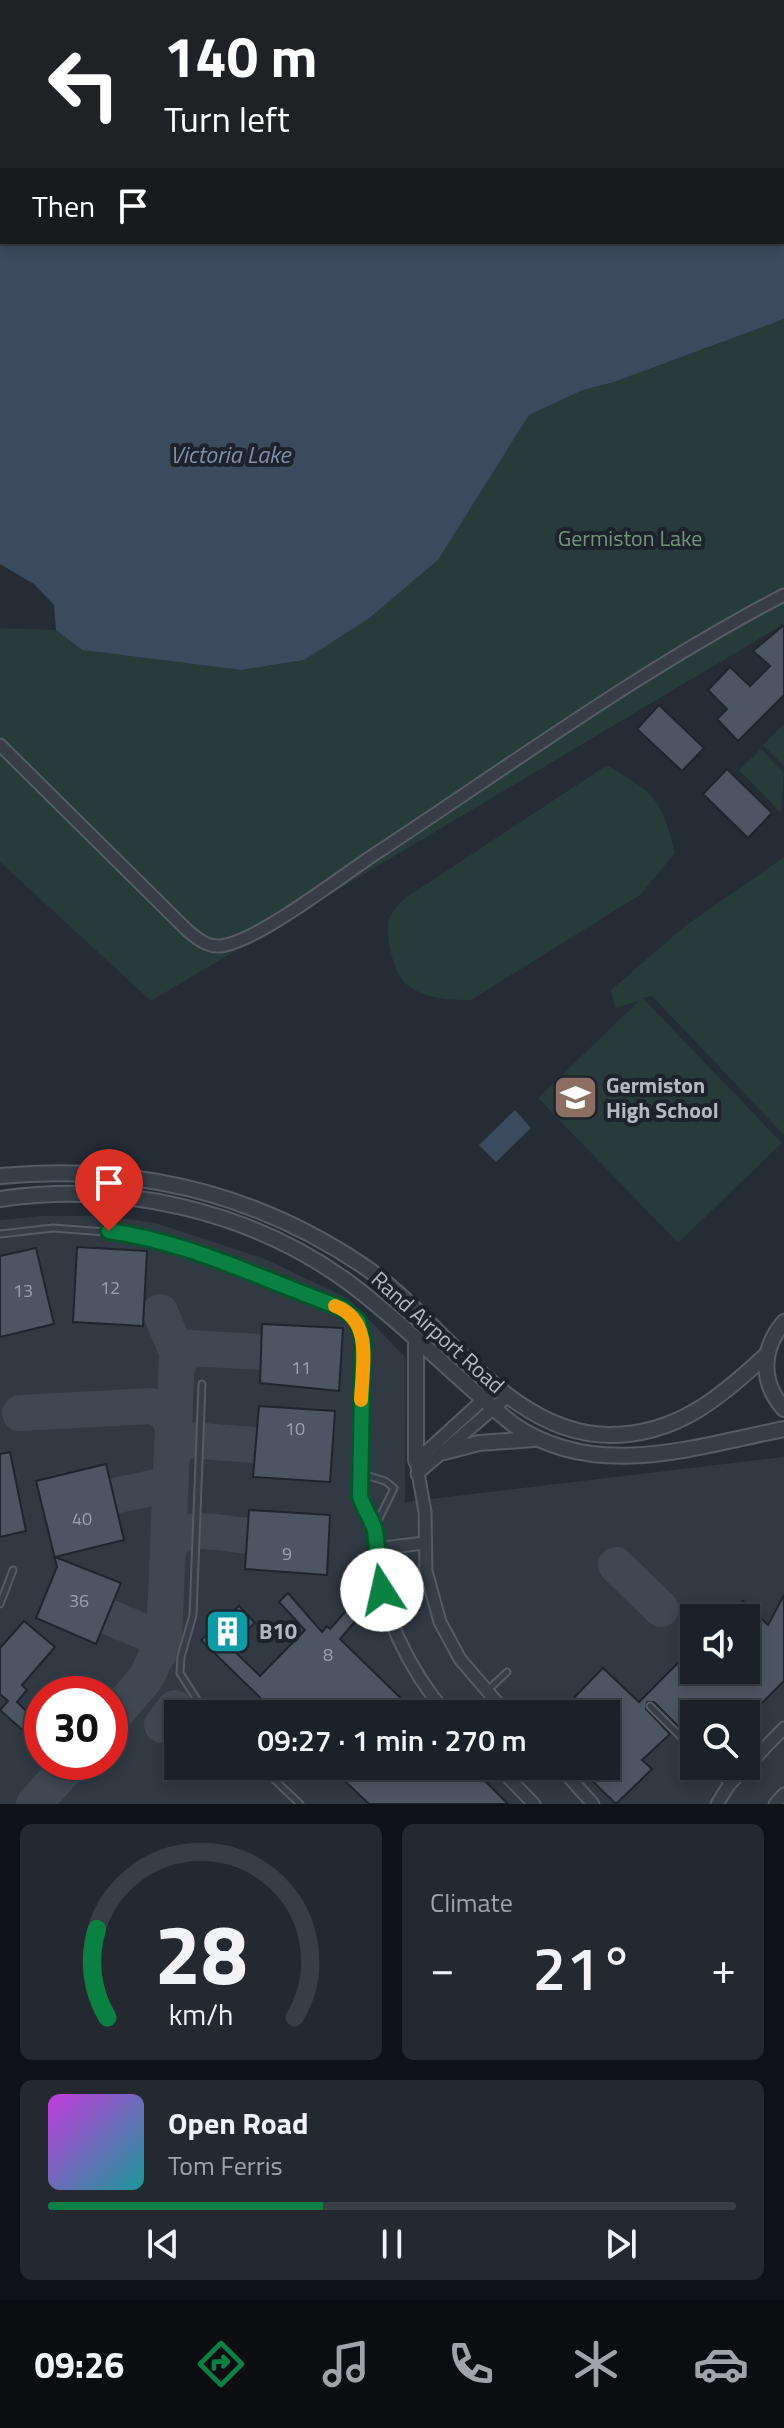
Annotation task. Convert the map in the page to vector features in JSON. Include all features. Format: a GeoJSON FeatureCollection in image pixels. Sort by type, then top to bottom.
{"type":"FeatureCollection","features":[{"type":"Feature","properties":{"kind":"street"},"geometry":{"type":"LineString","coordinates":[[0,745],[188,931],[205,944],[228,945],[280,917],[481,786],[652,669],[784,595]]}},
{"type":"Feature","properties":{"kind":"street","name":"Rand Airport Road"},"geometry":{"type":"LineString","coordinates":[[0,1176],[77,1171],[128,1175],[196,1188],[257,1208],[305,1231],[384,1281],[503,1391],[538,1417],[563,1429],[590,1435],[632,1435],[668,1426],[696,1413],[726,1392],[766,1355],[772,1338],[784,1322]]}},
{"type":"Feature","properties":{"kind":"street","name":"Rand Airport Road"},"geometry":{"type":"LineString","coordinates":[[0,1199],[56,1192],[125,1196],[205,1213],[300,1251],[351,1284],[489,1405],[535,1439],[583,1455],[635,1456],[784,1429]]}},
{"type":"Feature","properties":{"kind":"street"},"geometry":{"type":"LineString","coordinates":[[416,1339],[417,1468],[425,1512],[426,1571],[440,1622],[460,1659],[494,1700]]}},
{"type":"Feature","properties":{"kind":"street"},"geometry":{"type":"LineString","coordinates":[[766,1355],[766,1377],[774,1398],[784,1409]]}},
{"type":"Feature","properties":{"kind":"street"},"geometry":{"type":"LineString","coordinates":[[417,1468],[444,1452],[503,1391]]}},
{"type":"Feature","properties":{"kind":"street"},"geometry":{"type":"LineString","coordinates":[[417,1468],[489,1405]]}},
{"type":"Feature","properties":{"kind":"street"},"geometry":{"type":"LineString","coordinates":[[444,1452],[479,1443],[535,1439]]}},
{"type":"Feature","properties":{"kind":"street"},"geometry":{"type":"LineString","coordinates":[[424,1543],[375,1549],[382,1590],[397,1629],[422,1682],[436,1700]]}},
{"type":"Feature","properties":{"kind":"street"},"geometry":{"type":"LineString","coordinates":[[721,1802],[729,1785],[784,1728]]}},
{"type":"Feature","properties":{"kind":"street"},"geometry":{"type":"LineString","coordinates":[[511,1780],[534,1804]]}},
{"type":"Feature","properties":{"kind":"street"},"geometry":{"type":"LineString","coordinates":[[572,1780],[593,1804]]}},
{"type":"Feature","properties":{"kind":"street"},"geometry":{"type":"LineString","coordinates":[[775,1804],[784,1794]]}},
{"type":"Feature","properties":{"kind":"lane"},"geometry":{"type":"LineString","coordinates":[[0,1234],[53,1228],[132,1234],[351,1313],[360,1326],[363,1340],[359,1473],[364,1510],[375,1527]]}},
{"type":"Feature","properties":{"kind":"lane"},"geometry":{"type":"LineString","coordinates":[[197,1700],[180,1673],[181,1657],[193,1615],[202,1384]]}},
{"type":"Feature","properties":{"kind":"lane"},"geometry":{"type":"LineString","coordinates":[[359,1473],[385,1481],[394,1488],[375,1527],[375,1549]]}},
{"type":"Feature","properties":{"kind":"lane"},"geometry":{"type":"LineString","coordinates":[[0,1604],[13,1570]]}},
{"type":"Feature","properties":{"kind":"lane"},"geometry":{"type":"LineString","coordinates":[[486,1692],[507,1672]]}},
{"type":"Feature","properties":{"kind":"lane"},"geometry":{"type":"LineString","coordinates":[[650,1706],[680,1736]]}},
{"type":"Feature","properties":{"kind":"lane"},"geometry":{"type":"LineString","coordinates":[[275,1780],[300,1804]]}},
{"type":"Feature","properties":{"kind":"lane"},"geometry":{"type":"LineString","coordinates":[[724,1780],[729,1785]]}},
{"type":"Feature","properties":{"kind":"shaded area"},"geometry":{"type":"Polygon","coordinates":[[[41,1216],[109,1216],[159,1224],[265,1259],[349,1299],[406,1358],[405,1502],[784,1457],[784,1804],[0,1804],[0,1220],[41,1216]]]}},
{"type":"Feature","properties":{"kind":"green space","name":"Germiston Lake"},"geometry":{"type":"Polygon","coordinates":[[[784,319],[784,624],[151,1001],[0,862],[0,628],[56,630],[82,650],[241,670],[304,660],[438,560],[529,415],[583,390],[614,382],[784,319]]]}},
{"type":"Feature","properties":{"kind":"green space"},"geometry":{"type":"Polygon","coordinates":[[[784,724],[784,766],[763,745],[784,724]]]}},
{"type":"Feature","properties":{"kind":"green space"},"geometry":{"type":"Polygon","coordinates":[[[761,749],[784,773],[781,813],[739,770],[761,749]]]}},
{"type":"Feature","properties":{"kind":"green space"},"geometry":{"type":"Polygon","coordinates":[[[607,765],[654,799],[665,820],[675,853],[640,895],[471,1000],[428,996],[406,984],[394,963],[388,935],[391,914],[404,899],[607,765]]]}},
{"type":"Feature","properties":{"kind":"green space"},"geometry":{"type":"Polygon","coordinates":[[[784,857],[784,1135],[652,996],[643,998],[782,1143],[678,1243],[538,1098],[639,1001],[615,1008],[611,990],[685,926],[784,857]]]}},
{"type":"Feature","properties":{"kind":"water","name":"Victoria Lake"},"geometry":{"type":"Polygon","coordinates":[[[0,244],[784,244],[784,319],[614,382],[583,390],[529,415],[438,560],[368,619],[304,660],[241,670],[82,650],[56,630],[54,605],[34,584],[0,564],[0,244]]]}},
{"type":"Feature","properties":{"kind":"water"},"geometry":{"type":"Polygon","coordinates":[[[515,1110],[531,1128],[496,1162],[479,1145],[515,1110]]]}},
{"type":"Feature","properties":{"kind":"building"},"geometry":{"type":"Polygon","coordinates":[[[784,625],[784,695],[738,741],[717,719],[727,709],[708,690],[730,667],[750,686],[770,666],[753,651],[784,625]]]}},
{"type":"Feature","properties":{"kind":"building"},"geometry":{"type":"Polygon","coordinates":[[[659,705],[704,748],[682,771],[637,729],[659,705]]]}},
{"type":"Feature","properties":{"kind":"building"},"geometry":{"type":"Polygon","coordinates":[[[727,769],[772,813],[748,838],[703,794],[727,769]]]}},
{"type":"Feature","properties":{"kind":"building"},"geometry":{"type":"Polygon","coordinates":[[[77,1247],[147,1251],[143,1326],[73,1322],[77,1247]]]}},
{"type":"Feature","properties":{"kind":"building"},"geometry":{"type":"Polygon","coordinates":[[[36,1248],[54,1324],[0,1337],[0,1256],[36,1248]]]}},
{"type":"Feature","properties":{"kind":"building"},"geometry":{"type":"Polygon","coordinates":[[[262,1324],[343,1328],[339,1391],[260,1383],[262,1324]]]}},
{"type":"Feature","properties":{"kind":"building"},"geometry":{"type":"Polygon","coordinates":[[[259,1406],[335,1411],[330,1482],[253,1477],[259,1406]]]}},
{"type":"Feature","properties":{"kind":"building"},"geometry":{"type":"Polygon","coordinates":[[[10,1452],[26,1531],[0,1537],[0,1454],[10,1452]]]}},
{"type":"Feature","properties":{"kind":"building"},"geometry":{"type":"Polygon","coordinates":[[[106,1464],[124,1540],[55,1557],[121,1583],[96,1644],[36,1618],[57,1567],[36,1481],[106,1464]]]}},
{"type":"Feature","properties":{"kind":"building"},"geometry":{"type":"Polygon","coordinates":[[[249,1510],[330,1515],[327,1575],[245,1569],[249,1510]]]}},
{"type":"Feature","properties":{"kind":"building"},"geometry":{"type":"Polygon","coordinates":[[[288,1593],[322,1632],[327,1626],[330,1629],[361,1594],[371,1603],[340,1639],[403,1700],[263,1700],[201,1640],[239,1606],[255,1623],[229,1646],[260,1676],[305,1630],[279,1602],[288,1593]]]}},
{"type":"Feature","properties":{"kind":"building"},"geometry":{"type":"Polygon","coordinates":[[[784,1595],[784,1681],[760,1705],[760,1700],[680,1700],[680,1728],[654,1702],[647,1702],[646,1709],[670,1734],[642,1760],[652,1769],[616,1804],[591,1780],[620,1780],[620,1700],[572,1700],[603,1668],[639,1702],[680,1661],[680,1684],[760,1684],[760,1617],[768,1625],[784,1595]]]}},
{"type":"Feature","properties":{"kind":"building"},"geometry":{"type":"Polygon","coordinates":[[[24,1621],[55,1647],[30,1676],[24,1676],[24,1694],[17,1702],[24,1709],[24,1732],[0,1710],[8,1701],[0,1694],[0,1648],[24,1621]]]}},
{"type":"Feature","properties":{"kind":"building"},"geometry":{"type":"Polygon","coordinates":[[[344,1780],[484,1780],[508,1804],[369,1804],[344,1780]]]}},
{"type":"Feature","properties":{"kind":"taxiway"},"geometry":{"type":"LineString","coordinates":[[160,1312],[177,1352],[174,1431]]}},
{"type":"Feature","properties":{"kind":"taxiway"},"geometry":{"type":"LineString","coordinates":[[177,1366],[182,1354],[190,1348],[261,1352]]}},
{"type":"Feature","properties":{"kind":"taxiway"},"geometry":{"type":"LineString","coordinates":[[20,1413],[152,1406],[165,1412],[173,1425],[164,1640],[146,1678],[128,1699]]}},
{"type":"Feature","properties":{"kind":"taxiway"},"geometry":{"type":"LineString","coordinates":[[173,1454],[179,1443],[188,1440],[255,1445]]}},
{"type":"Feature","properties":{"kind":"taxiway"},"geometry":{"type":"LineString","coordinates":[[114,1496],[156,1487],[168,1497],[170,1507]]}},
{"type":"Feature","properties":{"kind":"taxiway"},"geometry":{"type":"LineString","coordinates":[[168,1552],[172,1542],[190,1532],[248,1536]]}},
{"type":"Feature","properties":{"kind":"taxiway"},"geometry":{"type":"LineString","coordinates":[[616,1565],[661,1609]]}},
{"type":"Feature","properties":{"kind":"taxiway"},"geometry":{"type":"LineString","coordinates":[[109,1617],[156,1637],[159,1653]]}},
{"type":"Feature","properties":{"kind":"taxiway"},"geometry":{"type":"LineString","coordinates":[[34,1804],[56,1780]]}},
{"type":"Feature","properties":{"kind":"slow traffic"},"geometry":{"type":"LineString","coordinates":[[335,1306],[351,1313],[362,1332],[361,1400]]}},
{"type":"Feature","properties":{"kind":"place","name":"Germiston High School"},"geometry":{"type":"Point","coordinates":[575,1098]}},
{"type":"Feature","properties":{"kind":"place","name":"B10"},"geometry":{"type":"Point","coordinates":[228,1631]}},
{"type":"Feature","properties":{"kind":"route"},"geometry":{"type":"LineString","coordinates":[[109,1231],[146,1237],[221,1263],[342,1308],[358,1321],[363,1340],[360,1496],[366,1517],[375,1527],[376,1560],[382,1590]]}}]}
